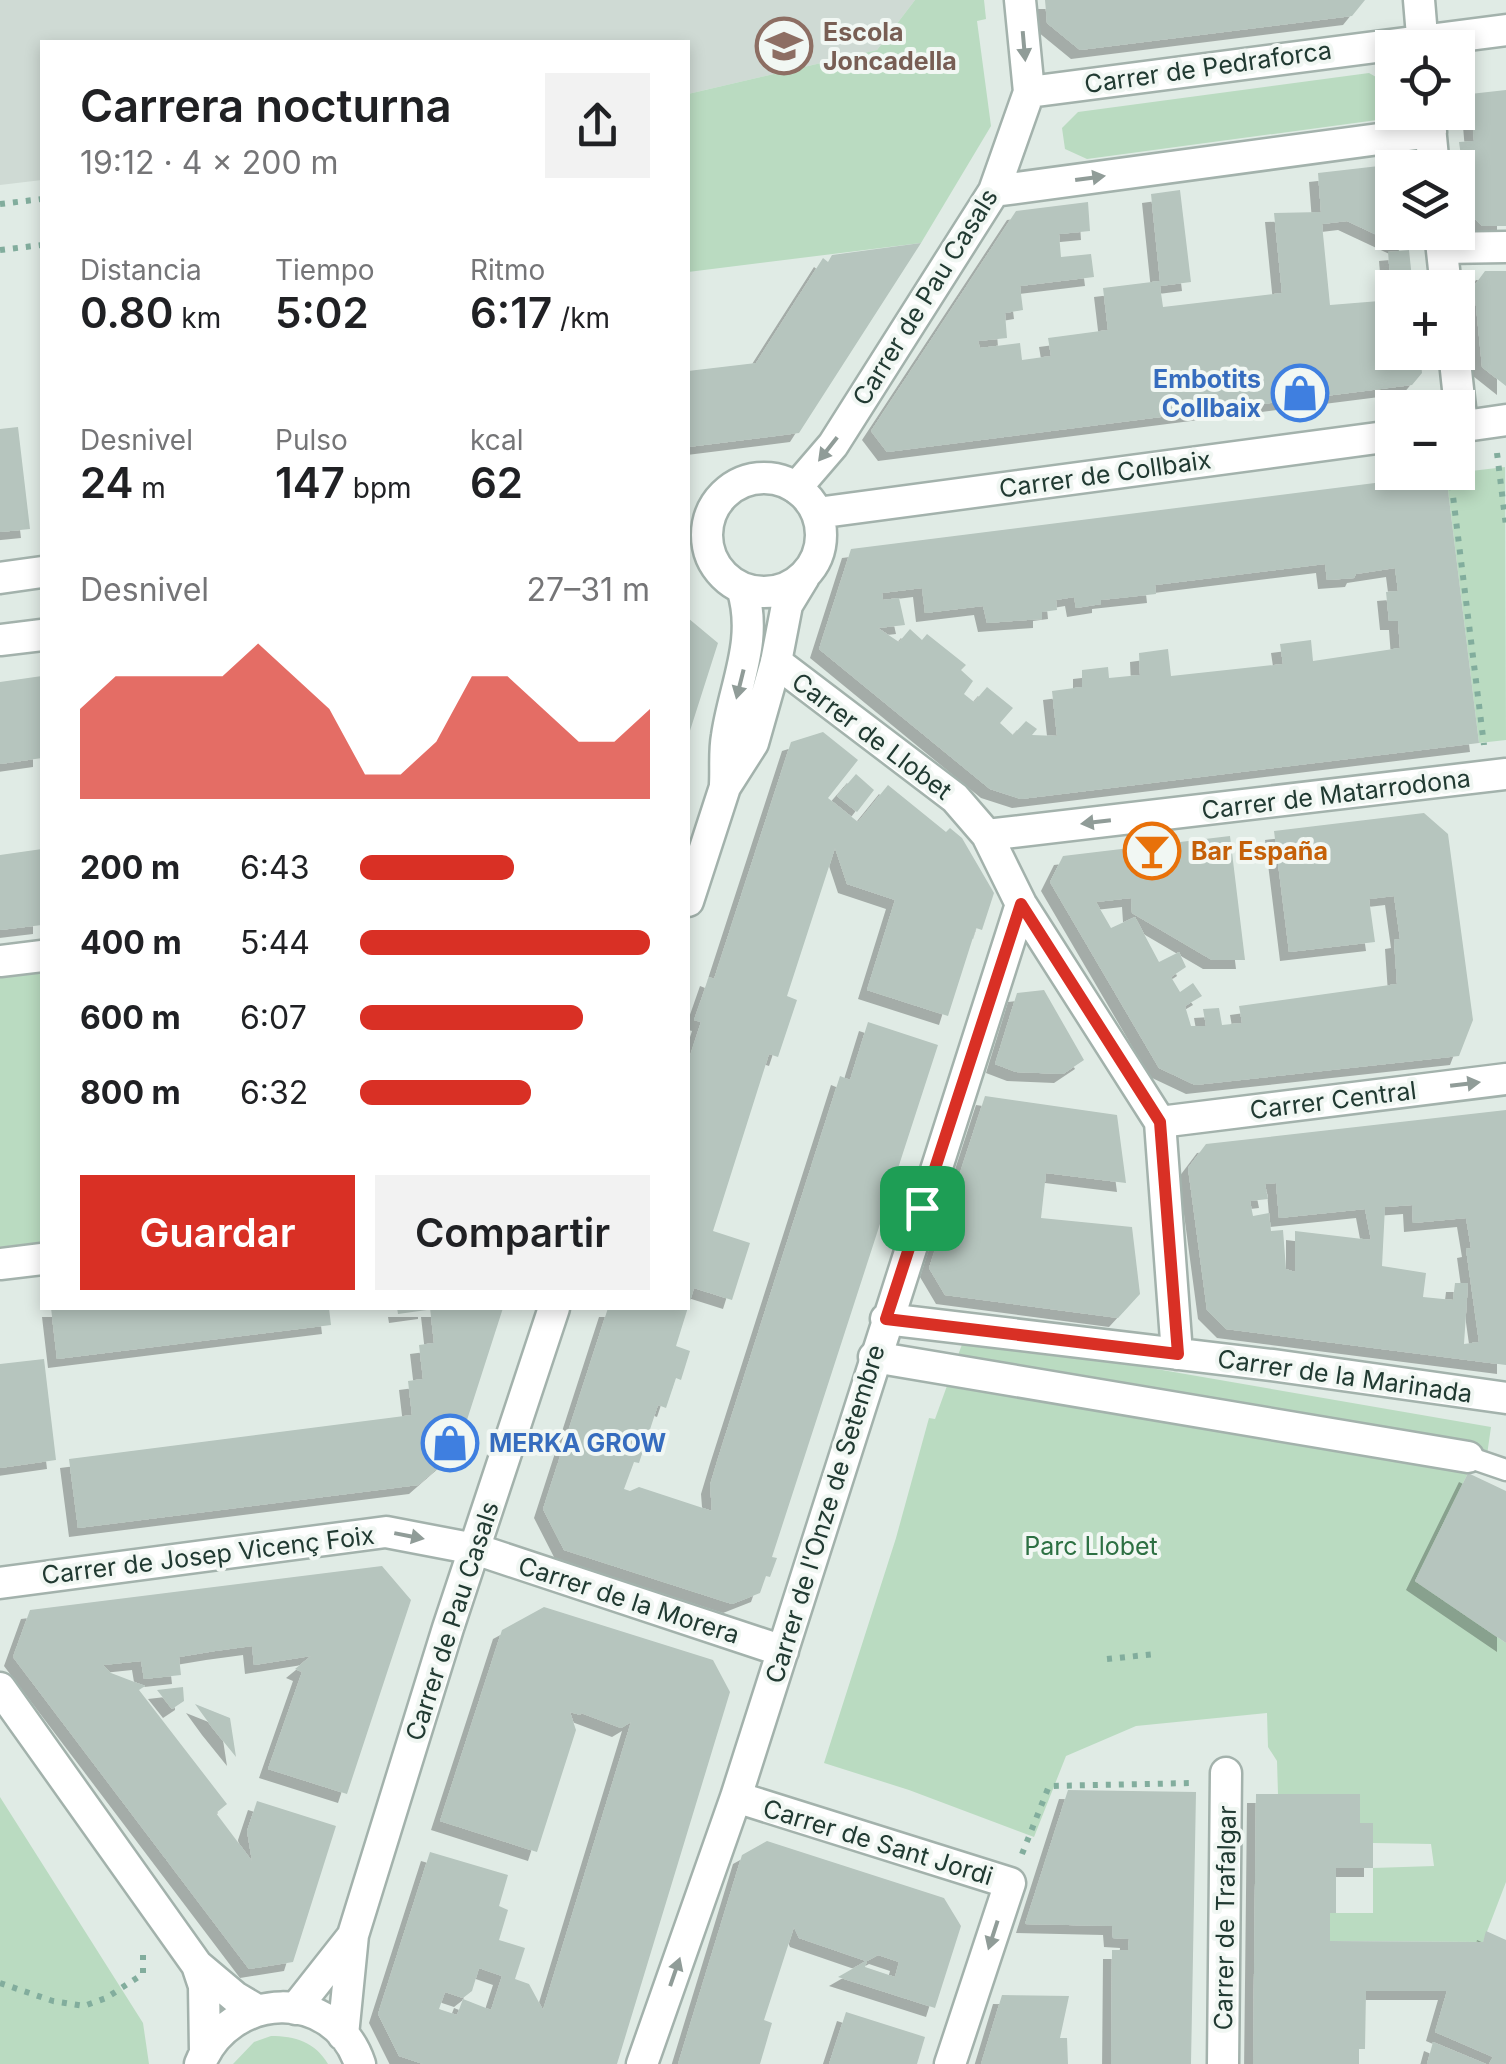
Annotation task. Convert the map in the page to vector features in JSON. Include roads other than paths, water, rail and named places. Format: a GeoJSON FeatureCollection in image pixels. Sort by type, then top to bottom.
{"type":"FeatureCollection","features":[{"type":"Feature","properties":{"kind":"street"},"geometry":{"type":"LineString","coordinates":[[1020,0],[1028,92]]}},
{"type":"Feature","properties":{"kind":"street"},"geometry":{"type":"LineString","coordinates":[[1418,0],[1421,30]]}},
{"type":"Feature","properties":{"kind":"street","name":"Carrer de Pedraforca"},"geometry":{"type":"LineString","coordinates":[[1475,35],[1506,30]]}},
{"type":"Feature","properties":{"kind":"street","name":"Carrer de Pedraforca"},"geometry":{"type":"LineString","coordinates":[[1028,92],[1375,49]]}},
{"type":"Feature","properties":{"kind":"street","name":"Carrer de Pau Casals"},"geometry":{"type":"LineString","coordinates":[[796,488],[833,445],[994,191],[1028,92]]}},
{"type":"Feature","properties":{"kind":"street"},"geometry":{"type":"LineString","coordinates":[[994,191],[1379,130]]}},
{"type":"Feature","properties":{"kind":"street"},"geometry":{"type":"LineString","coordinates":[[1475,244],[1506,247]]}},
{"type":"Feature","properties":{"kind":"street"},"geometry":{"type":"LineString","coordinates":[[1475,424],[1500,421]]}},
{"type":"Feature","properties":{"kind":"street","name":"Carrer de Collbaix"},"geometry":{"type":"LineString","coordinates":[[817,513],[1375,438]]}},
{"type":"Feature","properties":{"kind":"street"},"geometry":{"type":"LineString","coordinates":[[690,891],[725,788],[753,743],[787,605],[807,573],[820,544],[817,513],[809,499],[778,479],[757,478],[737,484],[720,497],[711,512],[706,530],[708,548],[701,564],[742,588],[759,592],[776,591],[807,573]]}},
{"type":"Feature","properties":{"kind":"street"},"geometry":{"type":"LineString","coordinates":[[690,496],[720,497]]}},
{"type":"Feature","properties":{"kind":"street"},"geometry":{"type":"LineString","coordinates":[[0,578],[40,572]]}},
{"type":"Feature","properties":{"kind":"street"},"geometry":{"type":"LineString","coordinates":[[725,788],[726,736],[746,661],[748,608],[742,588]]}},
{"type":"Feature","properties":{"kind":"street"},"geometry":{"type":"LineString","coordinates":[[0,640],[40,634]]}},
{"type":"Feature","properties":{"kind":"street","name":"Carrer de Llobet"},"geometry":{"type":"LineString","coordinates":[[776,662],[955,798],[987,835],[1021,904],[1160,1122],[1178,1354]]}},
{"type":"Feature","properties":{"kind":"street","name":"Carrer de Matarrodona"},"geometry":{"type":"LineString","coordinates":[[987,835],[1496,775]]}},
{"type":"Feature","properties":{"kind":"street","name":"Carrer de l'Onze de Setembre"},"geometry":{"type":"LineString","coordinates":[[642,2064],[736,1797],[1021,904]]}},
{"type":"Feature","properties":{"kind":"street"},"geometry":{"type":"LineString","coordinates":[[0,961],[40,956]]}},
{"type":"Feature","properties":{"kind":"street","name":"Carrer Central"},"geometry":{"type":"LineString","coordinates":[[1160,1122],[1506,1079]]}},
{"type":"Feature","properties":{"kind":"street"},"geometry":{"type":"LineString","coordinates":[[0,1264],[40,1259]]}},
{"type":"Feature","properties":{"kind":"street","name":"Carrer de Pau Casals"},"geometry":{"type":"LineString","coordinates":[[358,2055],[353,1936],[553,1310]]}},
{"type":"Feature","properties":{"kind":"street","name":"Carrer de la Marinada"},"geometry":{"type":"LineString","coordinates":[[886,1319],[1506,1398]]}},
{"type":"Feature","properties":{"kind":"street"},"geometry":{"type":"LineString","coordinates":[[874,1357],[1468,1458]]}},
{"type":"Feature","properties":{"kind":"street","name":"Carrer de Josep Vicenç Foix"},"geometry":{"type":"LineString","coordinates":[[0,1582],[386,1532],[475,1549]]}},
{"type":"Feature","properties":{"kind":"street","name":"Carrer de la Morera"},"geometry":{"type":"LineString","coordinates":[[475,1549],[783,1651]]}},
{"type":"Feature","properties":{"kind":"street"},"geometry":{"type":"LineString","coordinates":[[0,1688],[197,1965],[258,2010]]}},
{"type":"Feature","properties":{"kind":"street","name":"Carrer de Trafalgar"},"geometry":{"type":"LineString","coordinates":[[1224,2064],[1226,1778]]}},
{"type":"Feature","properties":{"kind":"street","name":"Carrer de Sant Jordi"},"geometry":{"type":"LineString","coordinates":[[736,1797],[1010,1883],[950,2064]]}},
{"type":"Feature","properties":{"kind":"street","name":"Carrer de Pau Casals"},"geometry":{"type":"LineString","coordinates":[[295,2009],[353,1936]]}},
{"type":"Feature","properties":{"kind":"street"},"geometry":{"type":"LineString","coordinates":[[197,1965],[204,1986],[202,2058]]}},
{"type":"Feature","properties":{"kind":"street"},"geometry":{"type":"LineString","coordinates":[[202,2058],[222,2029],[258,2010],[295,2009],[323,2018],[358,2055]]}},
{"type":"Feature","properties":{"kind":"lane"},"geometry":{"type":"LineString","coordinates":[[1468,1458],[1506,1470]]}},
{"type":"Feature","properties":{"kind":"place","name":"Escola Joncadella"},"geometry":{"type":"Point","coordinates":[784,46]}},
{"type":"Feature","properties":{"kind":"place","name":"Embotits Collbaix"},"geometry":{"type":"Point","coordinates":[1300,393]}},
{"type":"Feature","properties":{"kind":"place","name":"Bar España"},"geometry":{"type":"Point","coordinates":[1152,851]}},
{"type":"Feature","properties":{"kind":"place","name":"MERKA GROW"},"geometry":{"type":"Point","coordinates":[450,1443]}},
{"type":"Feature","properties":{"kind":"park label","name":"Parc Llobet"},"geometry":{"type":"Point","coordinates":[1091,1546]}}]}
